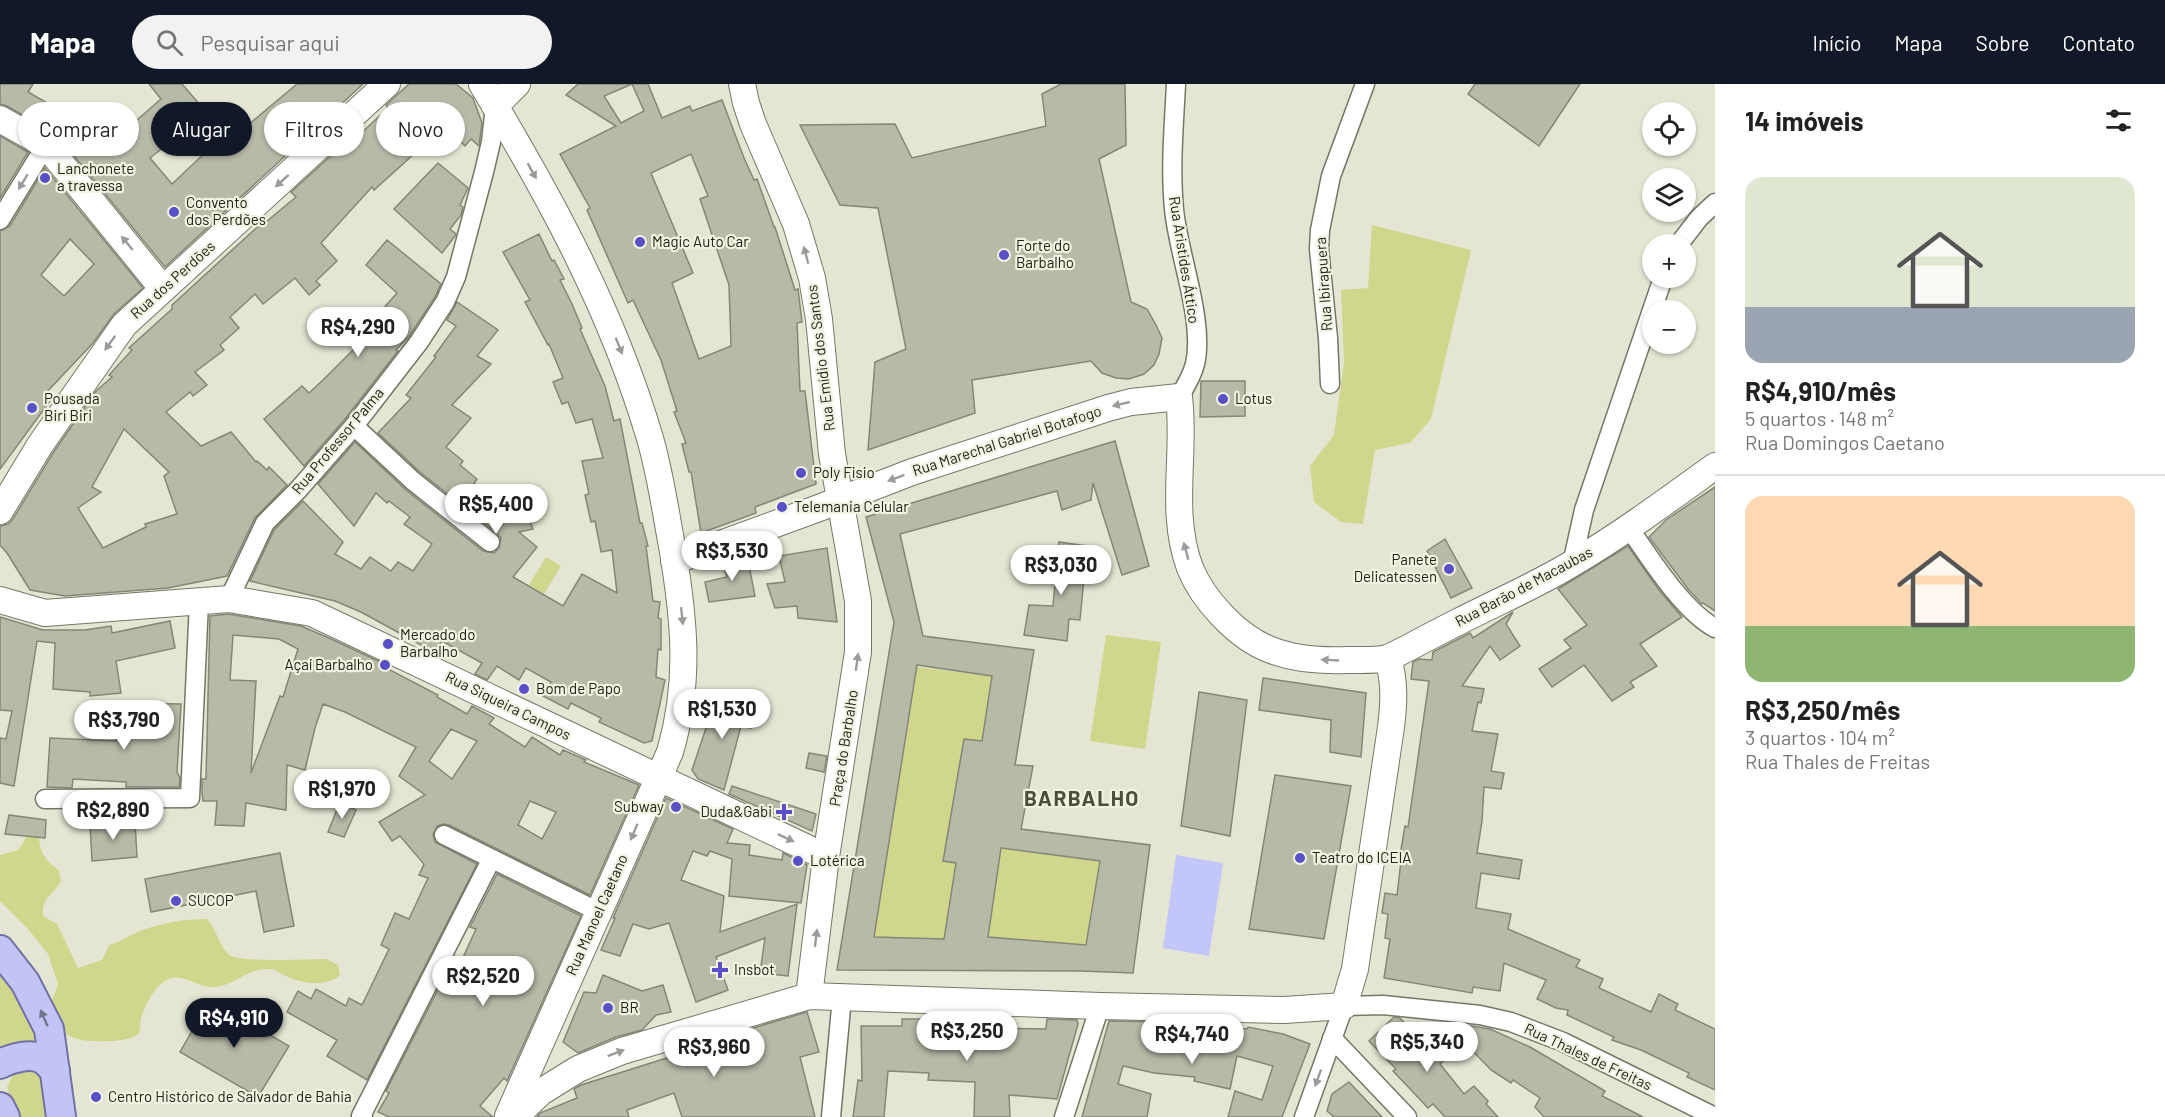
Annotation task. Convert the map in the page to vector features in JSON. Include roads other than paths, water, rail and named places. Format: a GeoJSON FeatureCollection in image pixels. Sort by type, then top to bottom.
{"type":"FeatureCollection","features":[{"type":"Feature","properties":{"kind":"main road"},"geometry":{"type":"LineString","coordinates":[[0,950],[25,982],[49,1029],[61,1117]]}},
{"type":"Feature","properties":{"kind":"main road"},"geometry":{"type":"LineString","coordinates":[[0,1064],[20,1057],[32,1057],[43,1059],[55,1071]]}},
{"type":"Feature","properties":{"kind":"main road"},"geometry":{"type":"LineString","coordinates":[[0,1107],[5,1117]]}},
{"type":"Feature","properties":{"kind":"street","name":"Rua dos Perdões"},"geometry":{"type":"LineString","coordinates":[[0,510],[40,445],[124,325],[387,84]]}},
{"type":"Feature","properties":{"kind":"street"},"geometry":{"type":"LineString","coordinates":[[489,95],[517,84]]}},
{"type":"Feature","properties":{"kind":"street","name":"Rua Emídio dos Santos"},"geometry":{"type":"LineString","coordinates":[[742,84],[746,103],[796,224],[812,278],[819,319],[832,454],[840,500]]}},
{"type":"Feature","properties":{"kind":"street","name":"Rua Aristides Áttico"},"geometry":{"type":"LineString","coordinates":[[1176,84],[1172,182],[1174,211],[1197,344],[1191,376],[1179,397]]}},
{"type":"Feature","properties":{"kind":"street","name":"Rua Ibirapuera"},"geometry":{"type":"LineString","coordinates":[[1330,384],[1319,249],[1320,230],[1331,176],[1365,84]]}},
{"type":"Feature","properties":{"kind":"street","name":"Rua Professor Palma"},"geometry":{"type":"LineString","coordinates":[[229,599],[265,523],[298,490],[354,426],[419,342],[445,302],[456,277],[491,142],[489,95]]}},
{"type":"Feature","properties":{"kind":"street","name":"Rua Manoel Caetano"},"geometry":{"type":"LineString","coordinates":[[489,95],[581,260],[630,375],[650,437],[663,491],[682,618],[684,656],[683,697],[670,752],[507,1117]]}},
{"type":"Feature","properties":{"kind":"street"},"geometry":{"type":"LineString","coordinates":[[0,118],[18,128]]}},
{"type":"Feature","properties":{"kind":"street"},"geometry":{"type":"LineString","coordinates":[[0,220],[39,156]]}},
{"type":"Feature","properties":{"kind":"street"},"geometry":{"type":"LineString","coordinates":[[56,156],[163,289]]}},
{"type":"Feature","properties":{"kind":"street"},"geometry":{"type":"LineString","coordinates":[[1687,234],[1715,202]]}},
{"type":"Feature","properties":{"kind":"street"},"geometry":{"type":"LineString","coordinates":[[1572,564],[1584,510],[1660,288]]}},
{"type":"Feature","properties":{"kind":"street"},"geometry":{"type":"LineString","coordinates":[[1179,397],[1182,417],[1178,505],[1181,529],[1190,567],[1197,583],[1209,600],[1242,633],[1271,650],[1308,659],[1388,658],[1392,673],[1395,699],[1355,969],[1304,1117]]}},
{"type":"Feature","properties":{"kind":"street","name":"Rua Marechal Gabriel Botafogo"},"geometry":{"type":"LineString","coordinates":[[674,561],[912,472],[1108,408],[1131,402],[1179,397]]}},
{"type":"Feature","properties":{"kind":"street"},"geometry":{"type":"LineString","coordinates":[[354,426],[413,481],[490,542]]}},
{"type":"Feature","properties":{"kind":"street","name":"Rua Barão de Macaubas"},"geometry":{"type":"LineString","coordinates":[[1388,658],[1572,564],[1629,528],[1715,466]]}},
{"type":"Feature","properties":{"kind":"street","name":"Praça do Barbalho"},"geometry":{"type":"LineString","coordinates":[[808,996],[826,857],[857,663],[858,601],[840,500]]}},
{"type":"Feature","properties":{"kind":"street"},"geometry":{"type":"LineString","coordinates":[[1629,528],[1685,603],[1715,628]]}},
{"type":"Feature","properties":{"kind":"street","name":"Rua Siqueira Campos"},"geometry":{"type":"LineString","coordinates":[[0,600],[45,613],[229,599],[312,613],[826,857]]}},
{"type":"Feature","properties":{"kind":"street"},"geometry":{"type":"LineString","coordinates":[[45,799],[190,798],[200,602]]}},
{"type":"Feature","properties":{"kind":"street"},"geometry":{"type":"LineString","coordinates":[[444,835],[599,912]]}},
{"type":"Feature","properties":{"kind":"street"},"geometry":{"type":"LineString","coordinates":[[362,1116],[491,860]]}},
{"type":"Feature","properties":{"kind":"street","name":"Rua Thales de Freitas"},"geometry":{"type":"LineString","coordinates":[[514,1117],[541,1092],[578,1069],[622,1051],[808,996],[1284,1010],[1383,1005],[1480,1015],[1511,1022],[1563,1042],[1715,1117]]}},
{"type":"Feature","properties":{"kind":"street"},"geometry":{"type":"LineString","coordinates":[[831,1117],[842,997]]}},
{"type":"Feature","properties":{"kind":"street"},"geometry":{"type":"LineString","coordinates":[[1064,1117],[1100,1006]]}},
{"type":"Feature","properties":{"kind":"street"},"geometry":{"type":"LineString","coordinates":[[1332,1038],[1407,1117]]}},
{"type":"Feature","properties":{"kind":"street"},"geometry":{"type":"LineString","coordinates":[[540,1047],[555,1062],[578,1069]]}},
{"type":"Feature","properties":{"kind":"water"},"geometry":{"type":"Polygon","coordinates":[[[1176,855],[1223,863],[1209,956],[1163,948],[1176,855]]]}},
{"type":"Feature","properties":{"kind":"place","name":"Lanchonete a travessa"},"geometry":{"type":"Point","coordinates":[45,178]}},
{"type":"Feature","properties":{"kind":"place","name":"Convento dos Perdões"},"geometry":{"type":"Point","coordinates":[174,212]}},
{"type":"Feature","properties":{"kind":"place","name":"Magic Auto Car"},"geometry":{"type":"Point","coordinates":[640,242]}},
{"type":"Feature","properties":{"kind":"place","name":"Forte do Barbalho"},"geometry":{"type":"Point","coordinates":[1004,255]}},
{"type":"Feature","properties":{"kind":"place","name":"Lotus"},"geometry":{"type":"Point","coordinates":[1223,399]}},
{"type":"Feature","properties":{"kind":"place","name":"Pousada Biri Biri"},"geometry":{"type":"Point","coordinates":[32,408]}},
{"type":"Feature","properties":{"kind":"place","name":"Poly Fisio"},"geometry":{"type":"Point","coordinates":[801,473]}},
{"type":"Feature","properties":{"kind":"place","name":"Telemania Celular"},"geometry":{"type":"Point","coordinates":[782,507]}},
{"type":"Feature","properties":{"kind":"place","name":"Panete Delicatessen"},"geometry":{"type":"Point","coordinates":[1449,569]}},
{"type":"Feature","properties":{"kind":"place","name":"Mercado do Barbalho"},"geometry":{"type":"Point","coordinates":[388,644]}},
{"type":"Feature","properties":{"kind":"place","name":"Açaí Barbalho"},"geometry":{"type":"Point","coordinates":[385,665]}},
{"type":"Feature","properties":{"kind":"place","name":"Bom de Papo"},"geometry":{"type":"Point","coordinates":[524,689]}},
{"type":"Feature","properties":{"kind":"place","name":"Subway"},"geometry":{"type":"Point","coordinates":[676,807]}},
{"type":"Feature","properties":{"kind":"place","name":"Duda&Gabi"},"geometry":{"type":"Point","coordinates":[784,812]}},
{"type":"Feature","properties":{"kind":"place","name":"Teatro do ICEIA"},"geometry":{"type":"Point","coordinates":[1300,858]}},
{"type":"Feature","properties":{"kind":"place","name":"Lotérica"},"geometry":{"type":"Point","coordinates":[798,861]}},
{"type":"Feature","properties":{"kind":"place","name":"SUCOP"},"geometry":{"type":"Point","coordinates":[176,901]}},
{"type":"Feature","properties":{"kind":"place","name":"Insbot"},"geometry":{"type":"Point","coordinates":[720,970]}},
{"type":"Feature","properties":{"kind":"place","name":"BR"},"geometry":{"type":"Point","coordinates":[608,1008]}},
{"type":"Feature","properties":{"kind":"place","name":"Centro Histórico de Salvador de Bahia"},"geometry":{"type":"Point","coordinates":[96,1097]}},
{"type":"Feature","properties":{"kind":"district","name":"BARBALHO"},"geometry":{"type":"Point","coordinates":[1082,799]}}]}
